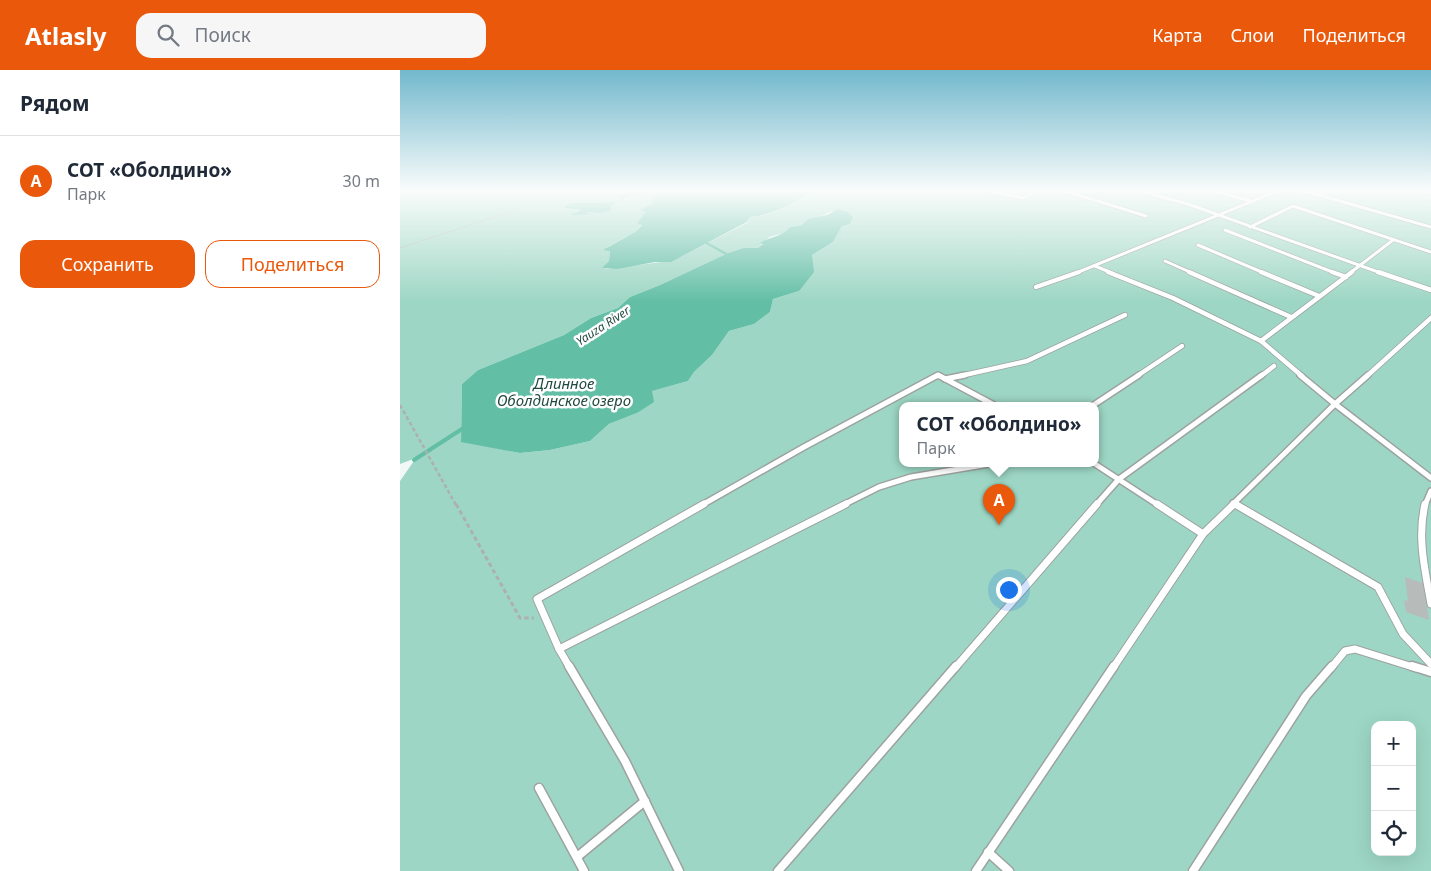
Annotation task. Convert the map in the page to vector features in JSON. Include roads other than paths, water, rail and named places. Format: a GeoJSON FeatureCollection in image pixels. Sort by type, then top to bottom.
{"type":"FeatureCollection","features":[{"type":"Feature","properties":{"kind":"lane"},"geometry":{"type":"LineString","coordinates":[[1036,287],[1095,266],[1186,227]]}},
{"type":"Feature","properties":{"kind":"lane"},"geometry":{"type":"LineString","coordinates":[[1251,227],[1431,290]]}},
{"type":"Feature","properties":{"kind":"lane"},"geometry":{"type":"LineString","coordinates":[[1356,227],[1431,252]]}},
{"type":"Feature","properties":{"kind":"lane"},"geometry":{"type":"LineString","coordinates":[[1225,230],[1346,277]]}},
{"type":"Feature","properties":{"kind":"lane"},"geometry":{"type":"LineString","coordinates":[[1261,341],[1393,240]]}},
{"type":"Feature","properties":{"kind":"lane"},"geometry":{"type":"LineString","coordinates":[[1198,245],[1319,296]]}},
{"type":"Feature","properties":{"kind":"lane"},"geometry":{"type":"LineString","coordinates":[[1165,261],[1291,317]]}},
{"type":"Feature","properties":{"kind":"lane"},"geometry":{"type":"LineString","coordinates":[[1095,266],[1173,298],[1261,341],[1335,404],[1431,478]]}},
{"type":"Feature","properties":{"kind":"lane"},"geometry":{"type":"LineString","coordinates":[[945,379],[1027,361],[1125,315]]}},
{"type":"Feature","properties":{"kind":"lane"},"geometry":{"type":"LineString","coordinates":[[976,871],[1203,534],[1335,404],[1431,318]]}},
{"type":"Feature","properties":{"kind":"lane"},"geometry":{"type":"LineString","coordinates":[[1098,402],[1182,346]]}},
{"type":"Feature","properties":{"kind":"lane"},"geometry":{"type":"LineString","coordinates":[[778,871],[1119,479],[1274,366]]}},
{"type":"Feature","properties":{"kind":"lane"},"geometry":{"type":"LineString","coordinates":[[679,871],[625,761],[559,649],[537,599],[829,434],[938,375],[988,402]]}},
{"type":"Feature","properties":{"kind":"lane"},"geometry":{"type":"LineString","coordinates":[[1099,466],[1203,534]]}},
{"type":"Feature","properties":{"kind":"lane"},"geometry":{"type":"LineString","coordinates":[[559,649],[880,487],[911,477],[971,467]]}},
{"type":"Feature","properties":{"kind":"lane"},"geometry":{"type":"LineString","coordinates":[[1431,491],[1424,504],[1420,530],[1431,604]]}},
{"type":"Feature","properties":{"kind":"lane"},"geometry":{"type":"LineString","coordinates":[[1233,503],[1378,587],[1403,634],[1431,664]]}},
{"type":"Feature","properties":{"kind":"lane"},"geometry":{"type":"LineString","coordinates":[[1193,871],[1306,696],[1345,651],[1355,649],[1431,672]]}},
{"type":"Feature","properties":{"kind":"lane"},"geometry":{"type":"LineString","coordinates":[[539,788],[584,871]]}},
{"type":"Feature","properties":{"kind":"lane"},"geometry":{"type":"LineString","coordinates":[[578,858],[644,801]]}},
{"type":"Feature","properties":{"kind":"lane"},"geometry":{"type":"LineString","coordinates":[[988,852],[1009,871]]}},
{"type":"Feature","properties":{"kind":"water"},"geometry":{"type":"Polygon","coordinates":[[[640,227],[737,227],[671,262],[655,262],[617,269],[602,268],[609,261],[610,251],[603,250],[635,232],[640,227]]]}},
{"type":"Feature","properties":{"kind":"water","name":"Длинное Оболдинское озеро"},"geometry":{"type":"Polygon","coordinates":[[[790,227],[841,227],[833,242],[812,255],[814,272],[799,291],[773,299],[770,312],[754,324],[729,331],[712,355],[694,372],[688,381],[652,391],[654,402],[637,413],[609,424],[590,441],[550,450],[520,453],[461,442],[462,384],[478,370],[564,335],[591,318],[618,308],[630,297],[728,253],[743,248],[758,248],[763,244],[760,243],[790,227]]]}},
{"type":"Feature","properties":{"kind":"waterway","name":"Yauza River"},"geometry":{"type":"LineString","coordinates":[[703,241],[730,256]]}},
{"type":"Feature","properties":{"kind":"waterway","name":"Yauza River"},"geometry":{"type":"LineString","coordinates":[[414,460],[465,427]]}},
{"type":"Feature","properties":{"kind":"place","name":"СОТ «Оболдино»"},"geometry":{"type":"Point","coordinates":[999,525]}}]}
